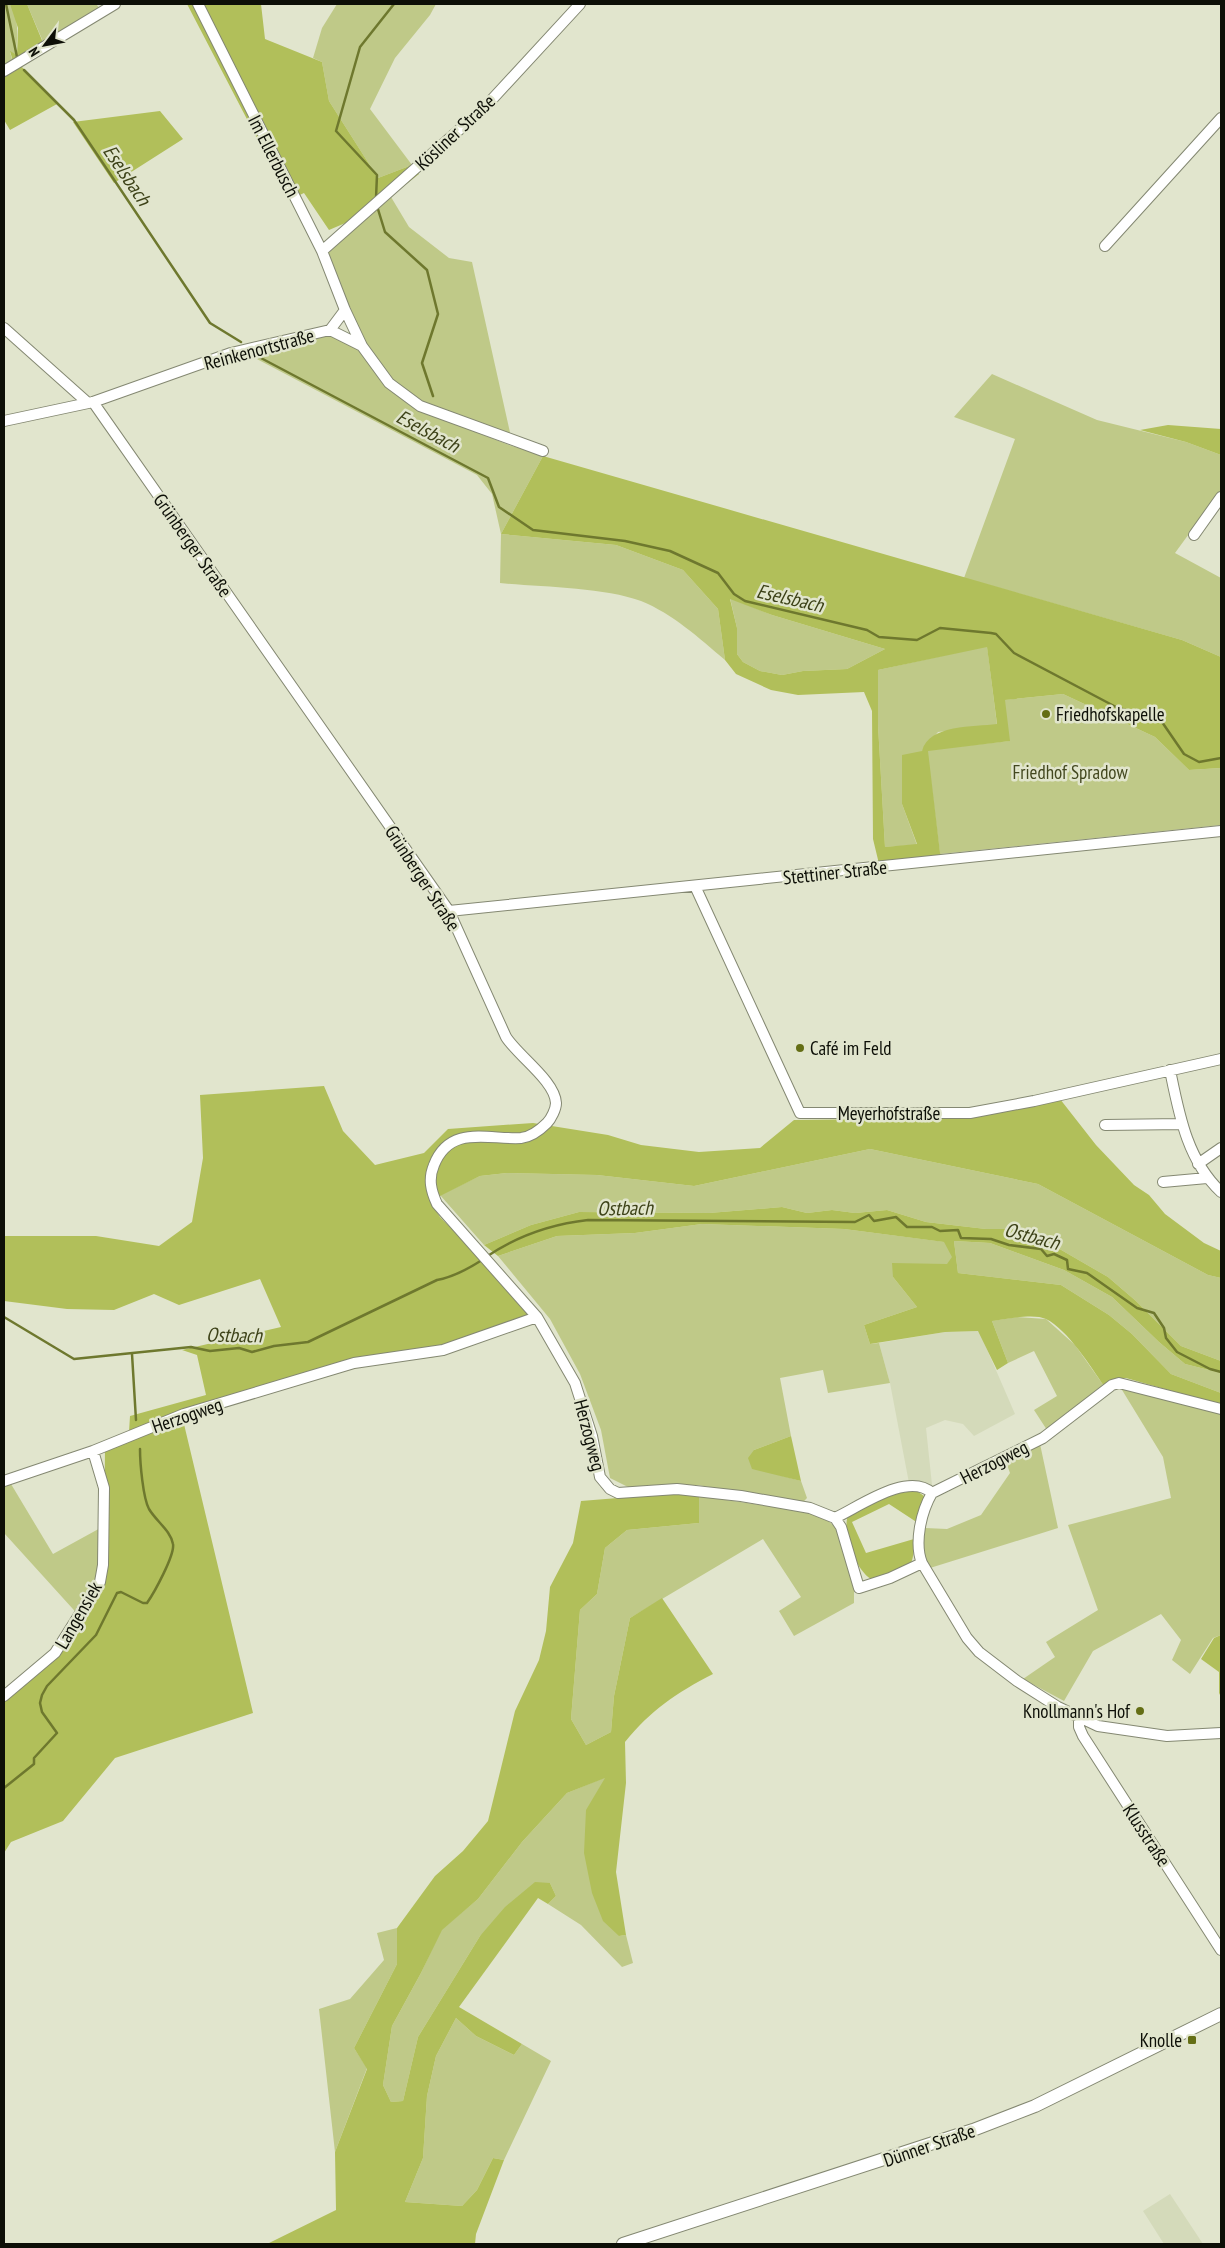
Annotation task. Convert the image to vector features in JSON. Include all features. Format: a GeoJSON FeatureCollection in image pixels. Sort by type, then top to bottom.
{"type":"FeatureCollection","features":[{"type":"Feature","properties":{"kind":"street"},"geometry":{"type":"LineString","coordinates":[[4,71],[115,4]]}},
{"type":"Feature","properties":{"kind":"street","name":"Im Ellerbusch"},"geometry":{"type":"LineString","coordinates":[[198,4],[322,251],[345,310],[362,346]]}},
{"type":"Feature","properties":{"kind":"street","name":"Kösliner Straße"},"geometry":{"type":"LineString","coordinates":[[322,251],[485,107],[580,4]]}},
{"type":"Feature","properties":{"kind":"street"},"geometry":{"type":"LineString","coordinates":[[1104,246],[1221,118]]}},
{"type":"Feature","properties":{"kind":"street"},"geometry":{"type":"LineString","coordinates":[[330,330],[345,310]]}},
{"type":"Feature","properties":{"kind":"street","name":"Grünberger Straße"},"geometry":{"type":"LineString","coordinates":[[4,328],[91,403],[449,912],[506,1037],[514,1049],[546,1082],[553,1092],[556,1104],[551,1119],[538,1131],[522,1138],[477,1135],[456,1140],[436,1159],[431,1172],[430,1190],[437,1204],[537,1317]]}},
{"type":"Feature","properties":{"kind":"street","name":"Reinkenortstraße"},"geometry":{"type":"LineString","coordinates":[[4,421],[91,403],[231,353],[330,330],[362,346],[389,384],[420,406],[543,451]]}},
{"type":"Feature","properties":{"kind":"street"},"geometry":{"type":"LineString","coordinates":[[1194,535],[1221,497]]}},
{"type":"Feature","properties":{"kind":"street","name":"Stettiner Straße"},"geometry":{"type":"LineString","coordinates":[[449,912],[1221,830]]}},
{"type":"Feature","properties":{"kind":"street","name":"Meyerhofstraße"},"geometry":{"type":"LineString","coordinates":[[695,886],[800,1113],[970,1113],[1034,1101],[1221,1058]]}},
{"type":"Feature","properties":{"kind":"street"},"geometry":{"type":"LineString","coordinates":[[1170,1070],[1182,1124],[1198,1164],[1207,1178],[1221,1192]]}},
{"type":"Feature","properties":{"kind":"street"},"geometry":{"type":"LineString","coordinates":[[1105,1125],[1182,1124]]}},
{"type":"Feature","properties":{"kind":"street"},"geometry":{"type":"LineString","coordinates":[[1198,1164],[1221,1148]]}},
{"type":"Feature","properties":{"kind":"street"},"geometry":{"type":"LineString","coordinates":[[1163,1182],[1207,1178]]}},
{"type":"Feature","properties":{"kind":"street","name":"Herzogweg"},"geometry":{"type":"LineString","coordinates":[[4,1481],[93,1451],[194,1411],[354,1363],[443,1350],[537,1317],[575,1383],[592,1436],[600,1477],[610,1489],[618,1493],[677,1488],[741,1496],[810,1508],[836,1518]]}},
{"type":"Feature","properties":{"kind":"street","name":"Herzogweg"},"geometry":{"type":"LineString","coordinates":[[932,1493],[1043,1438],[1112,1385],[1119,1382],[1221,1409]]}},
{"type":"Feature","properties":{"kind":"street","name":"Langensiek"},"geometry":{"type":"LineString","coordinates":[[4,1696],[55,1653],[100,1582],[103,1565],[104,1488],[93,1451]]}},
{"type":"Feature","properties":{"kind":"street"},"geometry":{"type":"LineString","coordinates":[[922,1563],[890,1578],[859,1588],[841,1527],[836,1518],[891,1489],[920,1486],[932,1493],[928,1500],[918,1539],[918,1553],[966,1638],[979,1652],[1016,1681],[1079,1719],[1098,1726],[1167,1736],[1221,1732]]}},
{"type":"Feature","properties":{"kind":"street","name":"Klusstraße"},"geometry":{"type":"LineString","coordinates":[[1079,1719],[1079,1727],[1083,1736],[1221,1950]]}},
{"type":"Feature","properties":{"kind":"street","name":"Dünner Straße"},"geometry":{"type":"LineString","coordinates":[[623,2244],[973,2130],[1035,2106],[1221,2014]]}},
{"type":"Feature","properties":{"kind":"shaded area"},"geometry":{"type":"Polygon","coordinates":[[[979,1331],[1015,1414],[974,1436],[963,1424],[945,1420],[926,1428],[932,1485],[909,1483],[890,1383],[879,1343],[945,1332],[979,1331]]]}},
{"type":"Feature","properties":{"kind":"shaded area"},"geometry":{"type":"Polygon","coordinates":[[[1170,2194],[1203,2244],[1164,2244],[1143,2211],[1170,2194]]]}},
{"type":"Feature","properties":{"kind":"green space"},"geometry":{"type":"Polygon","coordinates":[[[4,4],[10,4],[13,10],[17,22],[17,36],[16,55],[10,52],[13,63],[4,68],[4,4]]]}},
{"type":"Feature","properties":{"kind":"green space"},"geometry":{"type":"Polygon","coordinates":[[[10,4],[27,4],[46,50],[21,66],[57,104],[10,130],[4,120],[4,75],[15,69],[10,51],[17,55],[18,28],[10,4]]]}},
{"type":"Feature","properties":{"kind":"green space"},"geometry":{"type":"Polygon","coordinates":[[[27,4],[96,4],[101,10],[44,44],[27,4]]]}},
{"type":"Feature","properties":{"kind":"green space"},"geometry":{"type":"Polygon","coordinates":[[[187,4],[261,4],[265,39],[322,62],[329,101],[378,178],[412,165],[419,174],[371,212],[329,230],[304,193],[289,200],[187,4]]]}},
{"type":"Feature","properties":{"kind":"green space"},"geometry":{"type":"Polygon","coordinates":[[[337,4],[436,4],[430,15],[395,58],[370,109],[412,165],[378,178],[329,101],[322,62],[313,58],[322,28],[337,4]]]}},
{"type":"Feature","properties":{"kind":"green space"},"geometry":{"type":"Polygon","coordinates":[[[160,111],[183,139],[114,183],[73,122],[160,111]]]}},
{"type":"Feature","properties":{"kind":"green space"},"geometry":{"type":"Polygon","coordinates":[[[391,197],[409,227],[449,258],[472,262],[511,437],[421,403],[393,381],[365,344],[326,253],[371,212],[391,197]]]}},
{"type":"Feature","properties":{"kind":"green space"},"geometry":{"type":"Polygon","coordinates":[[[329,333],[359,349],[417,409],[509,445],[543,456],[501,534],[492,494],[477,475],[251,356],[329,333]]]}},
{"type":"Feature","properties":{"kind":"green space"},"geometry":{"type":"Polygon","coordinates":[[[992,374],[1097,420],[1186,442],[1221,455],[1221,490],[1175,553],[1221,578],[1221,657],[1182,640],[964,578],[1015,439],[954,417],[992,374]]]}},
{"type":"Feature","properties":{"kind":"green space"},"geometry":{"type":"Polygon","coordinates":[[[1168,425],[1221,429],[1221,455],[1186,442],[1140,430],[1168,425]]]}},
{"type":"Feature","properties":{"kind":"green space"},"geometry":{"type":"Polygon","coordinates":[[[543,456],[1182,640],[1221,657],[1221,768],[1189,770],[1155,737],[1063,694],[1005,700],[1010,741],[928,751],[941,861],[880,868],[873,839],[872,711],[864,692],[798,695],[771,690],[736,674],[725,660],[718,609],[683,570],[616,545],[501,534],[543,456]],[[730,599],[737,628],[737,654],[743,662],[760,671],[782,675],[803,671],[847,669],[885,649],[772,615],[730,599]],[[987,647],[878,670],[878,725],[885,847],[917,844],[902,804],[902,755],[922,751],[926,742],[943,731],[997,724],[987,647]]]}},
{"type":"Feature","properties":{"kind":"green space"},"geometry":{"type":"Polygon","coordinates":[[[501,534],[616,545],[683,570],[718,609],[725,660],[675,620],[641,601],[626,596],[590,590],[500,583],[501,534]]]}},
{"type":"Feature","properties":{"kind":"green space"},"geometry":{"type":"Polygon","coordinates":[[[730,598],[772,615],[885,649],[847,669],[803,671],[782,675],[760,671],[743,662],[737,654],[737,628],[730,598]]]}},
{"type":"Feature","properties":{"kind":"green space"},"geometry":{"type":"Polygon","coordinates":[[[987,646],[997,725],[938,732],[922,751],[902,804],[917,845],[885,847],[878,725],[878,670],[987,646]]]}},
{"type":"Feature","properties":{"kind":"green space","name":"Friedhof Spradow"},"geometry":{"type":"Polygon","coordinates":[[[1063,694],[1155,737],[1189,770],[1221,768],[1221,825],[940,854],[927,750],[1009,741],[1004,700],[1063,694]]]}},
{"type":"Feature","properties":{"kind":"green space"},"geometry":{"type":"Polygon","coordinates":[[[324,1086],[343,1131],[375,1165],[424,1153],[448,1129],[533,1123],[608,1135],[641,1145],[699,1152],[760,1148],[794,1120],[971,1118],[1060,1099],[1096,1145],[1134,1185],[1149,1195],[1165,1214],[1204,1243],[1221,1251],[1221,1278],[1208,1275],[1038,1184],[870,1149],[694,1186],[597,1175],[507,1173],[480,1176],[430,1201],[440,1217],[488,1266],[528,1313],[528,1326],[435,1357],[354,1366],[211,1409],[183,1420],[253,1713],[115,1758],[63,1821],[11,1842],[4,1853],[4,1702],[54,1660],[104,1576],[105,1446],[129,1432],[130,1416],[206,1395],[197,1355],[182,1350],[281,1327],[260,1279],[179,1305],[154,1294],[114,1310],[67,1309],[4,1301],[4,1236],[96,1236],[159,1246],[192,1222],[203,1158],[200,1095],[324,1086]]]}},
{"type":"Feature","properties":{"kind":"green space"},"geometry":{"type":"Polygon","coordinates":[[[870,1149],[1038,1184],[1208,1275],[1221,1278],[1221,1361],[1181,1346],[1136,1301],[1108,1277],[1025,1229],[986,1229],[926,1222],[887,1210],[855,1213],[832,1210],[807,1213],[782,1207],[709,1213],[579,1212],[531,1225],[484,1245],[440,1195],[480,1176],[507,1173],[597,1175],[694,1186],[870,1149]]]}},
{"type":"Feature","properties":{"kind":"green space"},"geometry":{"type":"Polygon","coordinates":[[[782,1207],[807,1213],[832,1210],[855,1213],[887,1210],[926,1222],[986,1229],[1025,1229],[1108,1277],[1136,1301],[1181,1346],[1221,1361],[1221,1373],[1185,1364],[1112,1297],[1064,1270],[990,1243],[954,1241],[958,1273],[1061,1285],[1109,1315],[1132,1334],[1171,1374],[1221,1393],[1221,1405],[1126,1378],[1114,1379],[1104,1386],[1086,1359],[1063,1331],[1041,1317],[1020,1317],[992,1321],[1008,1363],[997,1370],[978,1331],[945,1332],[870,1344],[864,1325],[917,1307],[893,1277],[892,1263],[947,1264],[952,1257],[944,1242],[844,1229],[702,1224],[635,1233],[557,1236],[498,1256],[484,1245],[531,1225],[579,1212],[709,1213],[782,1207]]]}},
{"type":"Feature","properties":{"kind":"green space"},"geometry":{"type":"Polygon","coordinates":[[[702,1224],[844,1229],[945,1242],[953,1257],[948,1264],[893,1277],[917,1307],[864,1325],[870,1344],[879,1343],[890,1383],[828,1393],[823,1370],[780,1378],[791,1436],[754,1450],[779,1475],[801,1481],[807,1498],[802,1503],[698,1485],[630,1488],[610,1478],[601,1430],[580,1374],[550,1319],[498,1256],[557,1236],[635,1233],[702,1224]]]}},
{"type":"Feature","properties":{"kind":"green space"},"geometry":{"type":"Polygon","coordinates":[[[954,1241],[990,1243],[1064,1270],[1112,1297],[1185,1364],[1221,1373],[1221,1393],[1171,1374],[1132,1334],[1109,1315],[1061,1285],[958,1273],[954,1241]]]}},
{"type":"Feature","properties":{"kind":"green space"},"geometry":{"type":"Polygon","coordinates":[[[1017,1317],[1046,1319],[1075,1345],[1104,1386],[1047,1430],[1034,1410],[1057,1396],[1034,1351],[1008,1363],[992,1321],[1017,1317]]]}},
{"type":"Feature","properties":{"kind":"green space"},"geometry":{"type":"Polygon","coordinates":[[[1119,1385],[1221,1412],[1221,1635],[1213,1638],[1190,1674],[1172,1660],[1181,1640],[1161,1614],[1093,1651],[1064,1701],[1023,1679],[1055,1657],[1046,1642],[1098,1610],[1068,1525],[1171,1498],[1163,1457],[1119,1385]]]}},
{"type":"Feature","properties":{"kind":"green space"},"geometry":{"type":"Polygon","coordinates":[[[791,1436],[801,1481],[752,1469],[748,1458],[754,1450],[791,1436]]]}},
{"type":"Feature","properties":{"kind":"green space"},"geometry":{"type":"Polygon","coordinates":[[[1040,1444],[1058,1528],[930,1568],[923,1548],[925,1528],[947,1529],[981,1515],[1010,1473],[1006,1462],[1040,1444]]]}},
{"type":"Feature","properties":{"kind":"green space"},"geometry":{"type":"Polygon","coordinates":[[[11,1484],[53,1554],[104,1526],[104,1576],[82,1619],[4,1533],[4,1486],[11,1484]]]}},
{"type":"Feature","properties":{"kind":"green space"},"geometry":{"type":"Polygon","coordinates":[[[917,1491],[924,1496],[918,1523],[889,1504],[852,1522],[866,1553],[914,1539],[913,1558],[909,1566],[893,1574],[871,1579],[860,1567],[851,1550],[847,1531],[848,1515],[888,1494],[917,1491]]]}},
{"type":"Feature","properties":{"kind":"green space"},"geometry":{"type":"Polygon","coordinates":[[[680,1493],[699,1496],[699,1523],[627,1530],[605,1548],[597,1594],[580,1610],[571,1719],[586,1745],[611,1732],[614,1696],[630,1618],[662,1598],[713,1674],[665,1703],[625,1742],[626,1783],[616,1872],[626,1935],[619,1936],[603,1921],[592,1893],[584,1853],[586,1810],[605,1778],[567,1793],[522,1842],[478,1899],[442,1930],[392,2026],[383,2085],[391,2102],[403,2101],[418,2037],[480,1936],[505,1907],[535,1882],[550,1883],[556,1896],[548,1904],[538,1898],[459,2007],[522,2044],[514,2055],[476,2036],[456,2018],[436,2056],[427,2096],[423,2158],[405,2202],[462,2206],[477,2190],[493,2158],[504,2160],[476,2234],[475,2244],[267,2244],[336,2210],[335,2152],[367,2069],[354,2048],[397,1964],[397,1928],[435,1876],[463,1851],[488,1821],[515,1711],[539,1660],[546,1631],[550,1587],[573,1543],[581,1501],[680,1493]]]}},
{"type":"Feature","properties":{"kind":"green space"},"geometry":{"type":"Polygon","coordinates":[[[699,1496],[821,1514],[838,1530],[854,1590],[854,1603],[794,1636],[779,1611],[801,1597],[763,1539],[630,1618],[614,1696],[611,1732],[586,1745],[571,1719],[580,1610],[597,1594],[605,1548],[627,1530],[699,1523],[699,1496]]]}},
{"type":"Feature","properties":{"kind":"green space"},"geometry":{"type":"Polygon","coordinates":[[[1221,1635],[1221,1697],[1219,1693],[1219,1672],[1201,1659],[1214,1638],[1221,1635]]]}},
{"type":"Feature","properties":{"kind":"green space"},"geometry":{"type":"Polygon","coordinates":[[[606,1777],[619,1936],[626,1935],[633,1963],[622,1967],[581,1925],[548,1904],[556,1896],[550,1883],[480,1936],[418,2037],[403,2101],[391,2102],[383,2085],[392,2026],[421,1973],[441,1930],[478,1899],[522,1842],[567,1793],[606,1777]]]}},
{"type":"Feature","properties":{"kind":"green space"},"geometry":{"type":"Polygon","coordinates":[[[397,1928],[397,1964],[354,2048],[367,2068],[335,2152],[319,2009],[350,1999],[384,1960],[377,1933],[397,1928]]]}},
{"type":"Feature","properties":{"kind":"green space"},"geometry":{"type":"Polygon","coordinates":[[[456,2018],[476,2036],[514,2055],[522,2044],[551,2061],[504,2160],[493,2158],[477,2190],[462,2206],[405,2202],[423,2158],[427,2096],[436,2056],[456,2018]]]}},
{"type":"Feature","properties":{"kind":"waterway","name":"Eselsbach"},"geometry":{"type":"LineString","coordinates":[[6,4],[17,57]]}},
{"type":"Feature","properties":{"kind":"waterway","name":"Eselsbach"},"geometry":{"type":"LineString","coordinates":[[376,198],[377,175],[336,131],[360,47],[394,4]]}},
{"type":"Feature","properties":{"kind":"waterway","name":"Eselsbach"},"geometry":{"type":"LineString","coordinates":[[24,70],[74,120],[210,323],[241,342]]}},
{"type":"Feature","properties":{"kind":"waterway","name":"Eselsbach"},"geometry":{"type":"LineString","coordinates":[[377,206],[385,232],[427,270],[438,314],[422,363],[433,396]]}},
{"type":"Feature","properties":{"kind":"waterway","name":"Eselsbach"},"geometry":{"type":"LineString","coordinates":[[259,357],[488,478],[499,507],[533,530],[625,541],[670,551],[718,573],[734,594],[745,601],[867,630],[879,637],[917,640],[940,628],[996,634],[1014,653],[1116,707],[1162,722],[1184,754],[1199,762],[1221,758]]}},
{"type":"Feature","properties":{"kind":"waterway","name":"Ostbach"},"geometry":{"type":"LineString","coordinates":[[486,1257],[510,1243],[535,1232],[588,1220],[855,1222],[869,1215],[874,1221],[896,1217],[907,1227],[932,1227],[940,1231],[958,1230],[961,1238],[991,1239],[1009,1245],[1041,1249],[1047,1256],[1054,1254],[1067,1260],[1068,1269],[1087,1273],[1137,1308],[1154,1313],[1164,1328],[1166,1338],[1177,1352],[1210,1369],[1221,1372]]}},
{"type":"Feature","properties":{"kind":"waterway","name":"Ostbach"},"geometry":{"type":"LineString","coordinates":[[4,1317],[74,1359],[191,1347],[210,1351],[239,1348],[252,1352],[274,1346],[308,1342],[437,1280],[461,1272],[482,1260]]}},
{"type":"Feature","properties":{"kind":"waterway"},"geometry":{"type":"LineString","coordinates":[[132,1354],[136,1420]]}},
{"type":"Feature","properties":{"kind":"waterway"},"geometry":{"type":"LineString","coordinates":[[4,1788],[34,1764],[34,1758],[57,1733],[42,1712],[40,1703],[47,1686],[96,1635],[117,1593],[121,1592],[143,1603],[147,1603],[159,1583],[171,1556],[173,1549],[172,1539],[147,1504],[142,1480],[140,1449]]}},
{"type":"Feature","properties":{"kind":"place","name":"Friedhofskapelle"},"geometry":{"type":"Point","coordinates":[1046,714]}},
{"type":"Feature","properties":{"kind":"place","name":"Café im Feld"},"geometry":{"type":"Point","coordinates":[800,1048]}},
{"type":"Feature","properties":{"kind":"place","name":"Knollmann's Hof"},"geometry":{"type":"Point","coordinates":[1140,1711]}},
{"type":"Feature","properties":{"kind":"place","name":"Knolle"},"geometry":{"type":"Point","coordinates":[1192,2040]}}]}
